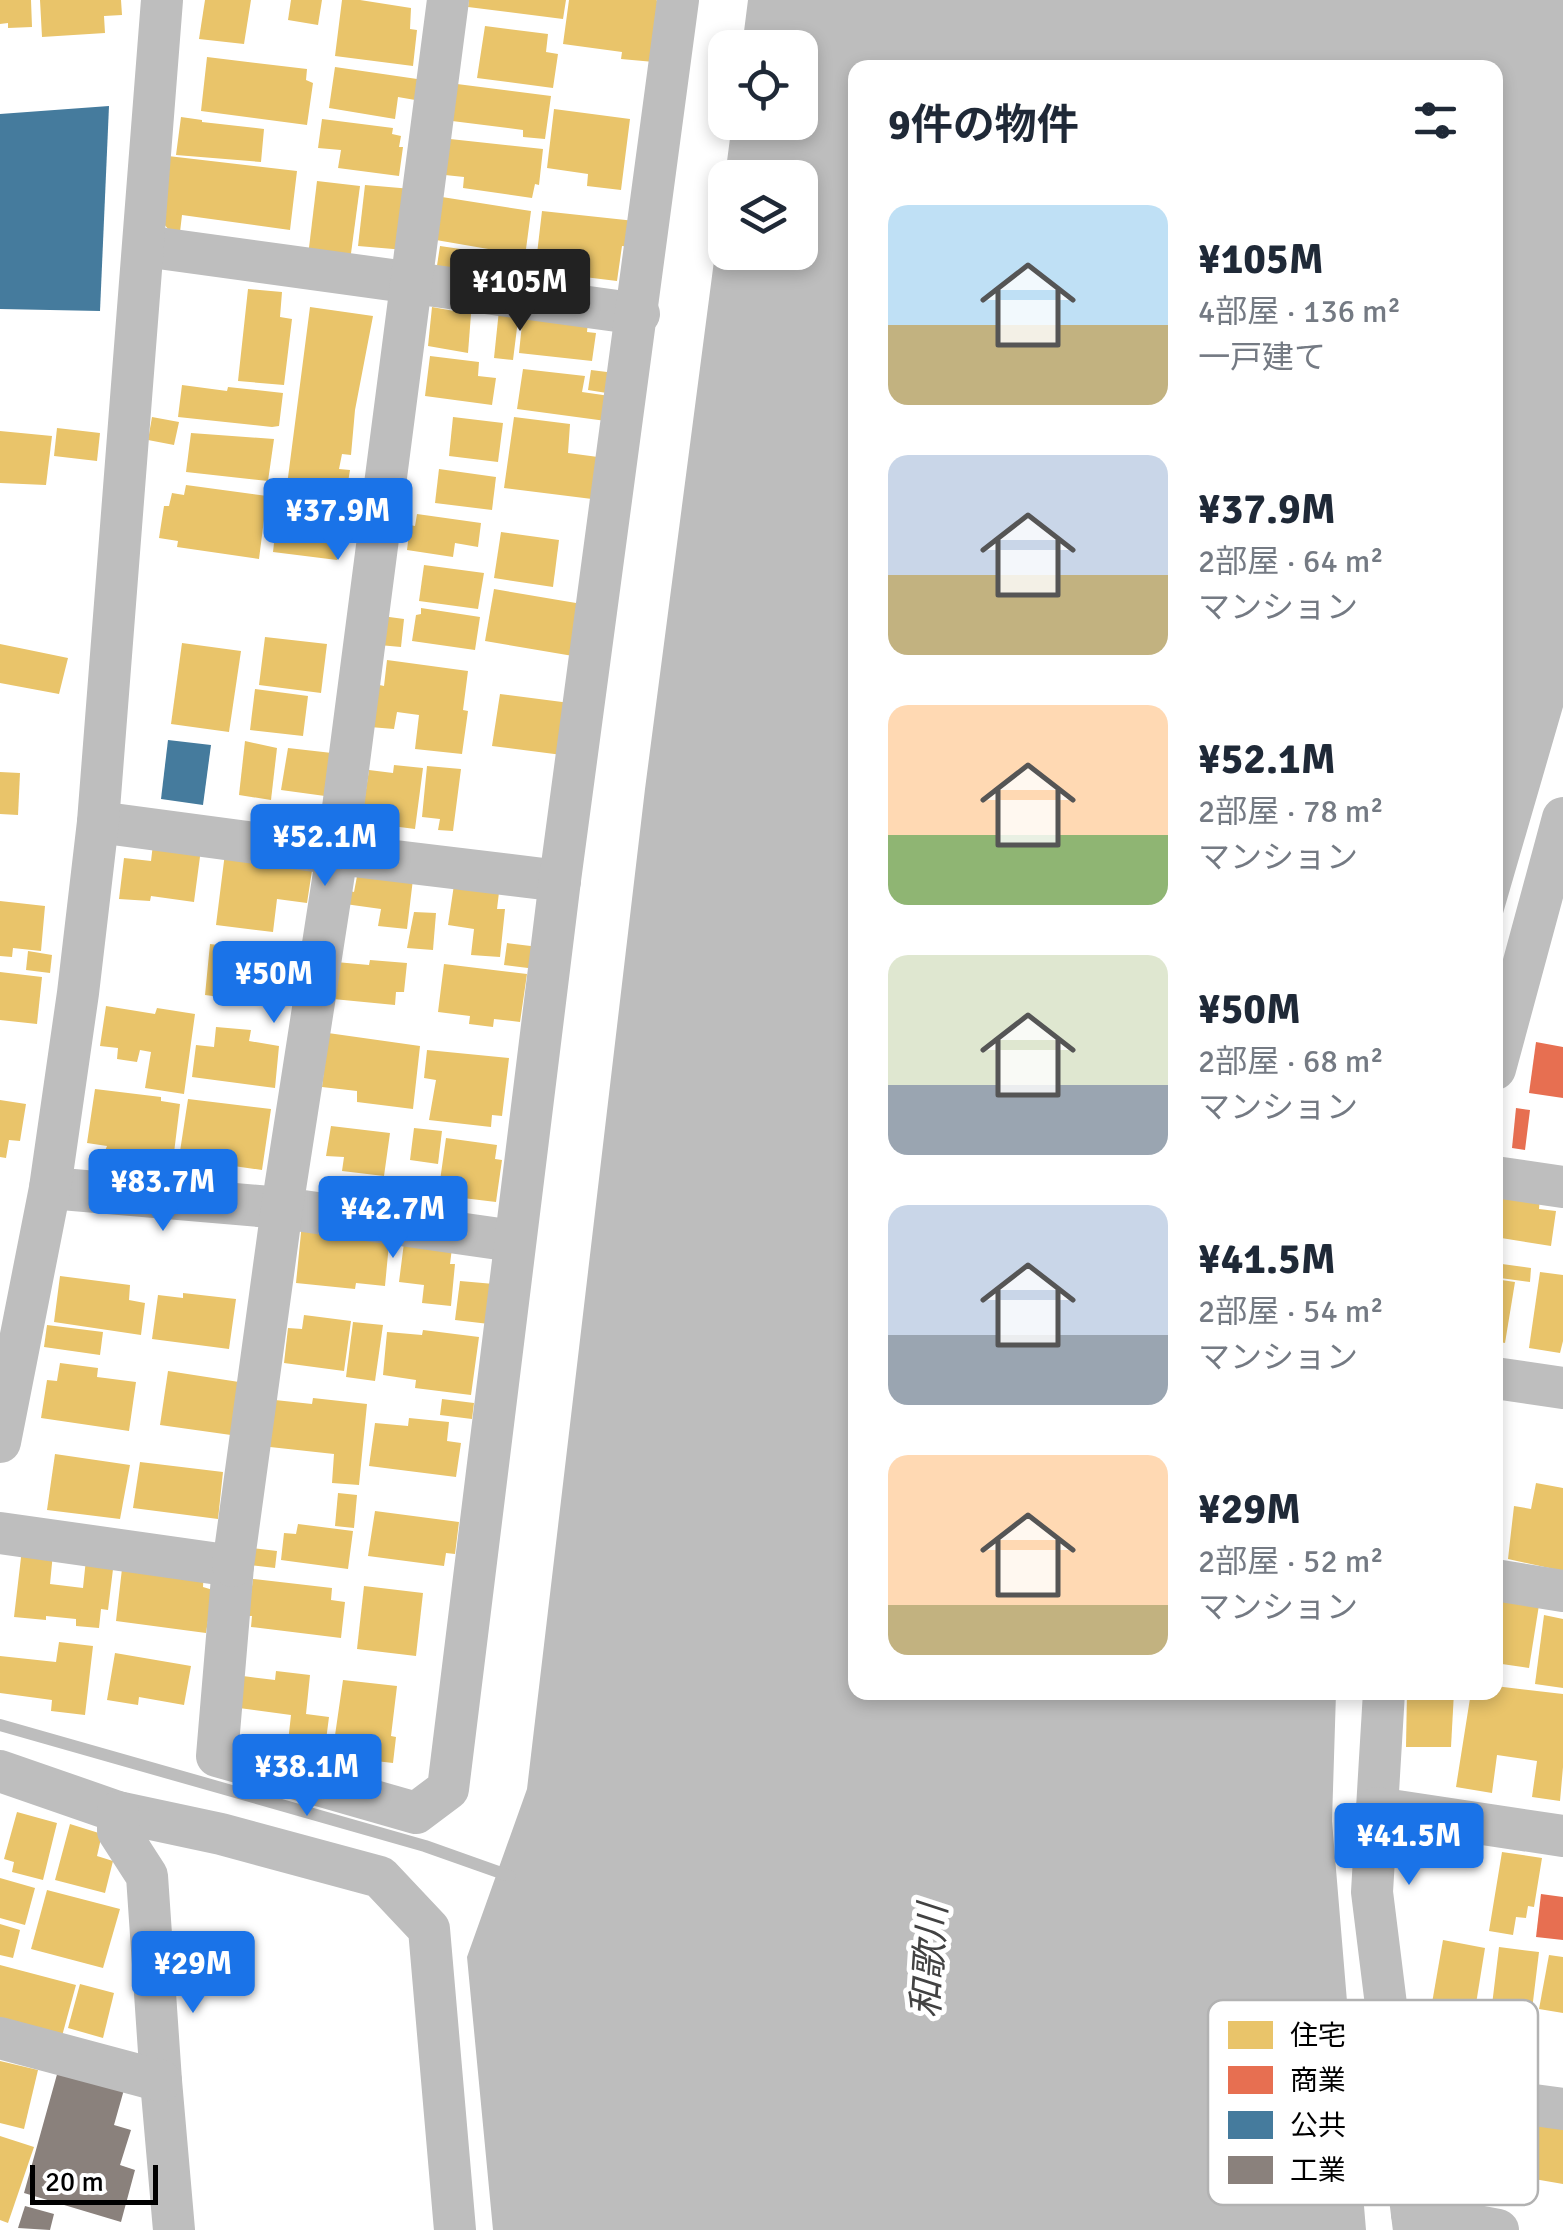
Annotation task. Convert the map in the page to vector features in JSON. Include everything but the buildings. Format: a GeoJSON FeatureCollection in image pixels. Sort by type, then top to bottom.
{"type":"FeatureCollection","features":[{"type":"Feature","properties":{"kind":"street"},"geometry":{"type":"LineString","coordinates":[[0,1442],[10,1342],[50,1188],[98,822],[162,0]]}},
{"type":"Feature","properties":{"kind":"street"},"geometry":{"type":"LineString","coordinates":[[448,0],[337,854],[282,1208],[233,1566],[217,1756],[416,1813],[448,1789],[560,881],[639,314],[678,0]]}},
{"type":"Feature","properties":{"kind":"street"},"geometry":{"type":"LineString","coordinates":[[144,246],[639,314]]}},
{"type":"Feature","properties":{"kind":"street"},"geometry":{"type":"LineString","coordinates":[[1503,1050],[1546,950],[1563,818]]}},
{"type":"Feature","properties":{"kind":"street"},"geometry":{"type":"LineString","coordinates":[[98,822],[560,881]]}},
{"type":"Feature","properties":{"kind":"street"},"geometry":{"type":"LineString","coordinates":[[1503,1178],[1563,1187]]}},
{"type":"Feature","properties":{"kind":"street"},"geometry":{"type":"LineString","coordinates":[[50,1188],[282,1208],[514,1241]]}},
{"type":"Feature","properties":{"kind":"street"},"geometry":{"type":"LineString","coordinates":[[1503,1379],[1563,1388]]}},
{"type":"Feature","properties":{"kind":"street"},"geometry":{"type":"LineString","coordinates":[[0,1533],[233,1566]]}},
{"type":"Feature","properties":{"kind":"street"},"geometry":{"type":"LineString","coordinates":[[1503,1581],[1563,1590]]}},
{"type":"Feature","properties":{"kind":"street"},"geometry":{"type":"LineString","coordinates":[[1384,1700],[1372,1892],[1386,2000]]}},
{"type":"Feature","properties":{"kind":"street"},"geometry":{"type":"LineString","coordinates":[[0,1771],[118,1812],[221,1834],[380,1877],[429,1929],[455,2230]]}},
{"type":"Feature","properties":{"kind":"street"},"geometry":{"type":"LineString","coordinates":[[1378,1808],[1563,1836]]}},
{"type":"Feature","properties":{"kind":"street"},"geometry":{"type":"LineString","coordinates":[[118,1812],[118,1831],[147,1876],[174,2230]]}},
{"type":"Feature","properties":{"kind":"street"},"geometry":{"type":"LineString","coordinates":[[0,2038],[161,2081]]}},
{"type":"Feature","properties":{"kind":"street"},"geometry":{"type":"LineString","coordinates":[[1538,2106],[1563,2109]]}},
{"type":"Feature","properties":{"kind":"street"},"geometry":{"type":"LineString","coordinates":[[1413,2222],[1498,2230]]}},
{"type":"Feature","properties":{"kind":"water","name":"和歌川"},"geometry":{"type":"Polygon","coordinates":[[[748,0],[1563,0],[1563,707],[1503,913],[1503,60],[848,60],[848,1700],[1336,1700],[1332,1821],[1347,2000],[1208,2000],[1208,2205],[1364,2205],[1366,2230],[493,2230],[467,1957],[527,1789],[645,789],[713,270],[818,270],[818,160],[727,160],[730,140],[818,140],[818,30],[744,30],[748,0]]]}},
{"type":"Feature","properties":{"kind":"waterway"},"geometry":{"type":"LineString","coordinates":[[0,1725],[425,1846],[510,1876]]}}]}
